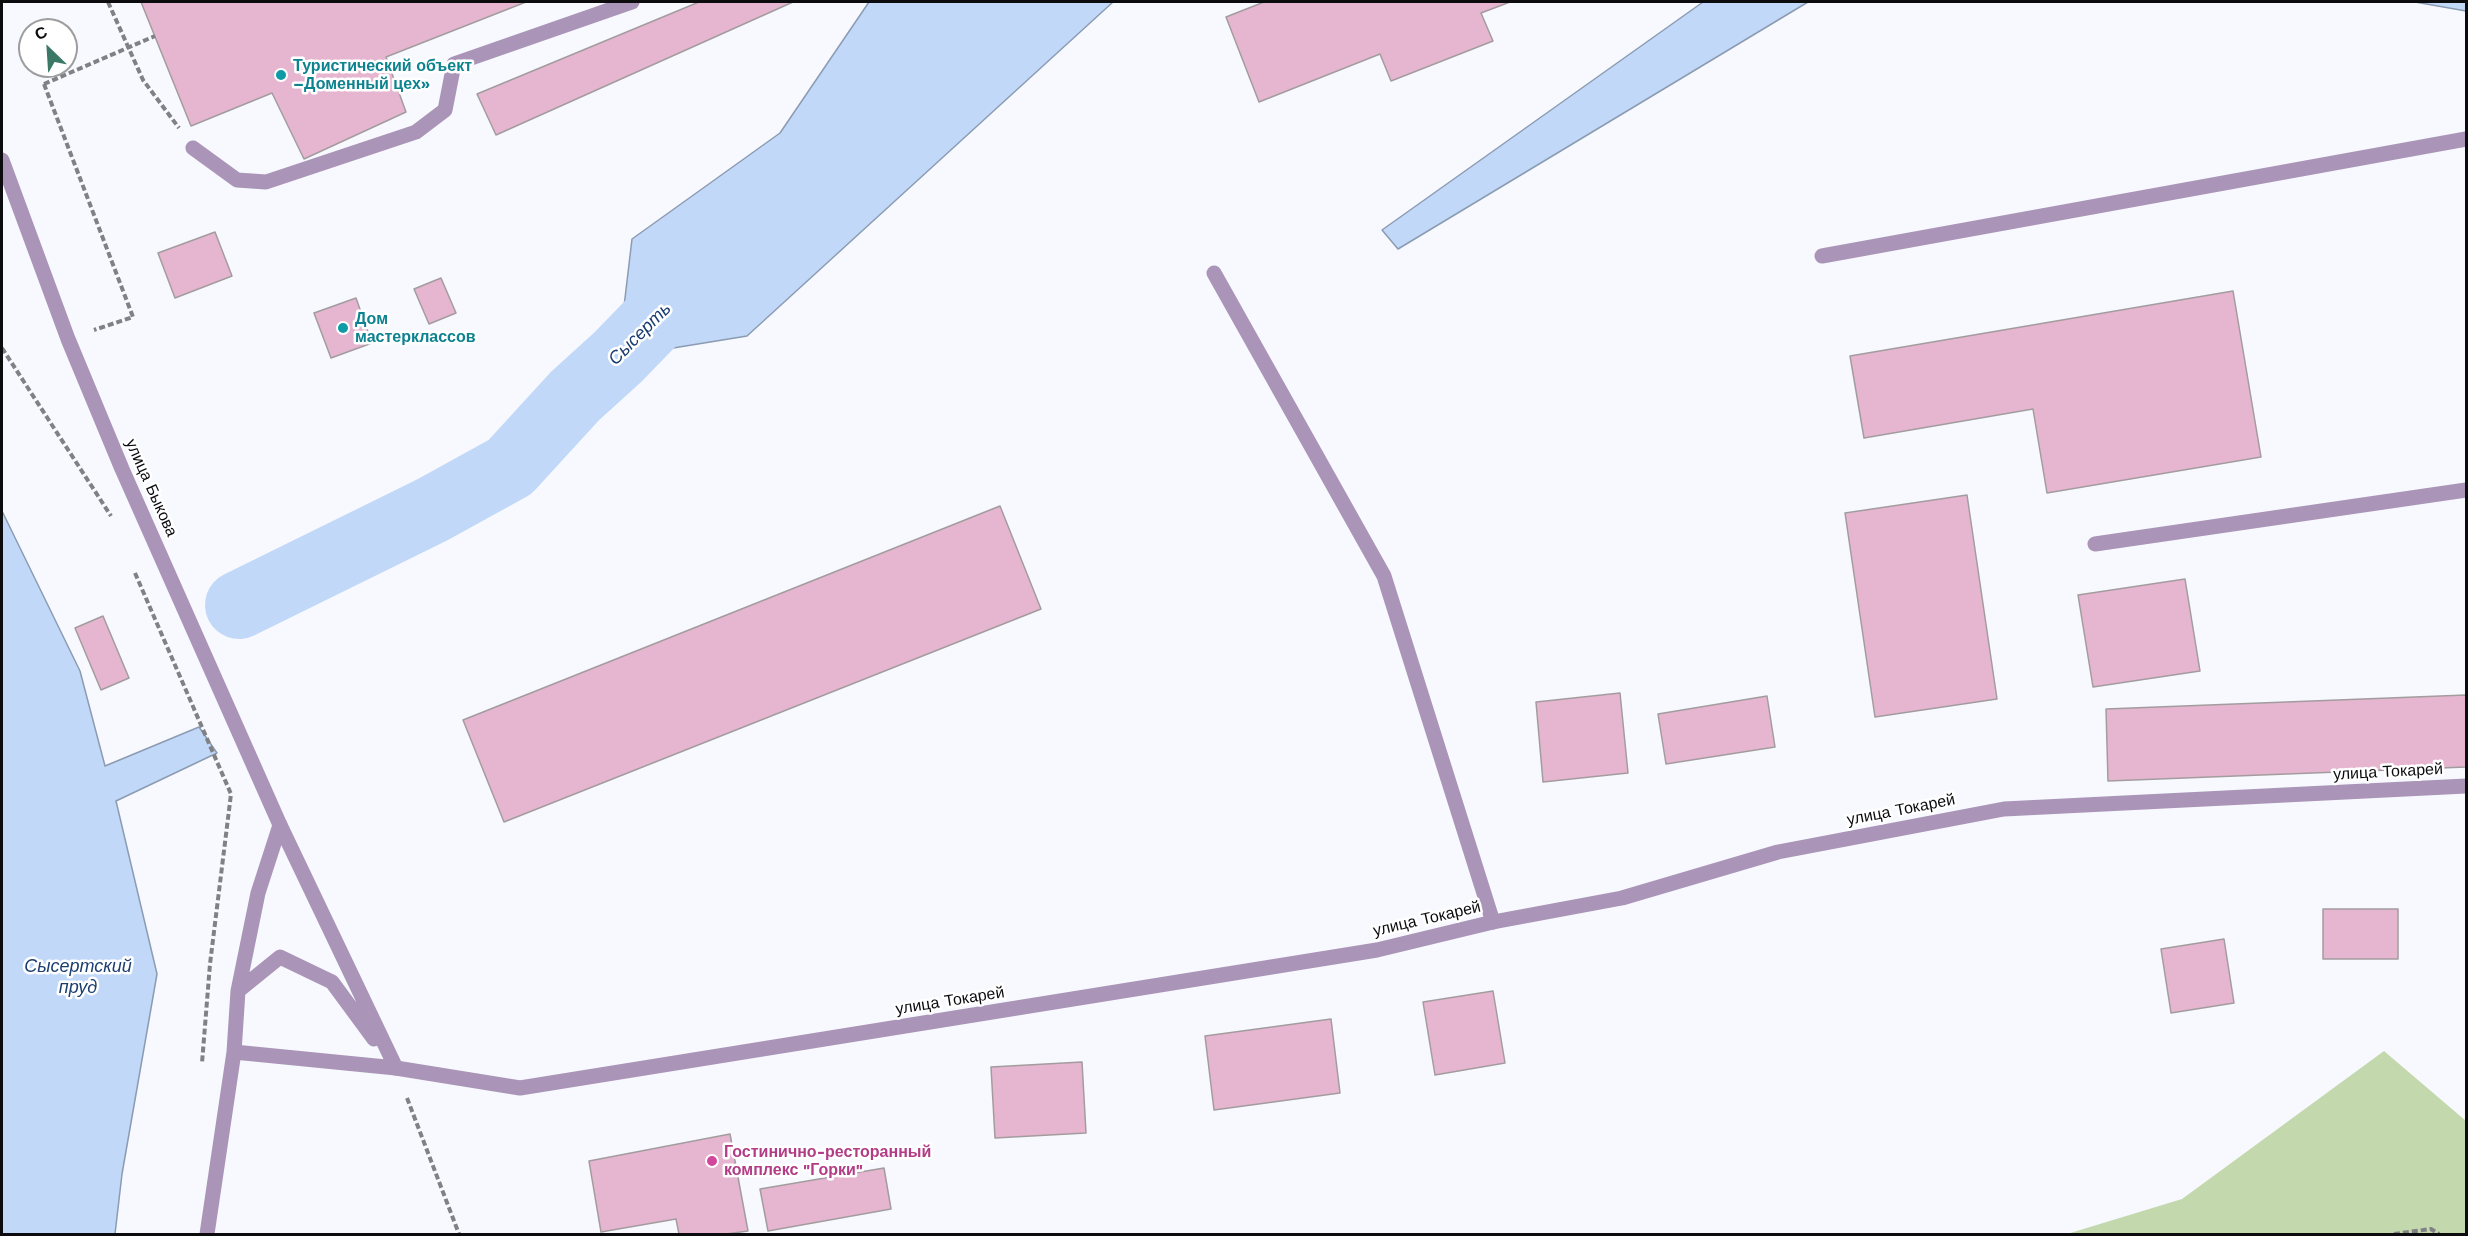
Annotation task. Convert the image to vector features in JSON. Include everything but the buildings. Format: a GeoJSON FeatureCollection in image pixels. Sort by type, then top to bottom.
{"type":"FeatureCollection","features":[{"type":"Feature","properties":{"kind":"street"},"geometry":{"type":"LineString","coordinates":[[193,148],[237,180],[266,182],[416,132],[445,110],[454,64],[632,2]]}},
{"type":"Feature","properties":{"kind":"street"},"geometry":{"type":"LineString","coordinates":[[1822,256],[2466,139]]}},
{"type":"Feature","properties":{"kind":"street","name":"улица Быкова"},"geometry":{"type":"LineString","coordinates":[[2,160],[68,339],[122,469],[280,825],[396,1068]]}},
{"type":"Feature","properties":{"kind":"street"},"geometry":{"type":"LineString","coordinates":[[1214,273],[1384,576],[1493,922]]}},
{"type":"Feature","properties":{"kind":"street"},"geometry":{"type":"LineString","coordinates":[[2095,544],[2466,490]]}},
{"type":"Feature","properties":{"kind":"street","name":"улица Токарей"},"geometry":{"type":"LineString","coordinates":[[234,1052],[396,1068],[520,1088],[1377,950],[1493,922],[1622,898],[1778,852],[2004,809],[2466,786]]}},
{"type":"Feature","properties":{"kind":"street"},"geometry":{"type":"LineString","coordinates":[[207,1234],[234,1052],[238,991],[258,893],[280,825]]}},
{"type":"Feature","properties":{"kind":"street"},"geometry":{"type":"LineString","coordinates":[[238,991],[280,957],[332,982],[396,1068]]}},
{"type":"Feature","properties":{"kind":"path"},"geometry":{"type":"LineString","coordinates":[[108,2],[143,80],[193,148]]}},
{"type":"Feature","properties":{"kind":"path"},"geometry":{"type":"LineString","coordinates":[[68,339],[133,317],[44,84],[155,36]]}},
{"type":"Feature","properties":{"kind":"path"},"geometry":{"type":"LineString","coordinates":[[2,348],[111,518]]}},
{"type":"Feature","properties":{"kind":"path"},"geometry":{"type":"LineString","coordinates":[[134,571],[231,794],[210,964],[202,1066]]}},
{"type":"Feature","properties":{"kind":"path"},"geometry":{"type":"LineString","coordinates":[[396,1068],[459,1234]]}},
{"type":"Feature","properties":{"kind":"path"},"geometry":{"type":"LineString","coordinates":[[2394,1234],[2431,1229],[2439,1234]]}},
{"type":"Feature","properties":{"kind":"green space"},"geometry":{"type":"Polygon","coordinates":[[[2384,1051],[2466,1121],[2466,1234],[2067,1234],[2182,1199],[2384,1051]]]}},
{"type":"Feature","properties":{"kind":"water"},"geometry":{"type":"Polygon","coordinates":[[[869,2],[1113,2],[747,336],[618,357],[632,239],[780,133],[869,2]]]}},
{"type":"Feature","properties":{"kind":"water"},"geometry":{"type":"Polygon","coordinates":[[[1703,2],[1808,2],[1398,249],[1382,230],[1703,2]]]}},
{"type":"Feature","properties":{"kind":"water"},"geometry":{"type":"Polygon","coordinates":[[[2415,2],[2466,2],[2466,11],[2415,2]]]}},
{"type":"Feature","properties":{"kind":"water","name":"Сысертский пруд"},"geometry":{"type":"Polygon","coordinates":[[[2,511],[80,671],[105,766],[199,727],[217,753],[116,801],[157,974],[122,1174],[115,1234],[2,1234],[2,511]]]}},
{"type":"Feature","properties":{"kind":"waterway","name":"Сысерть"},"geometry":{"type":"LineString","coordinates":[[239,605],[432,510],[510,467],[575,396],[618,357],[682,291]]}},
{"type":"Feature","properties":{"kind":"place","name":"Туристический объект –Доменный цех»"},"geometry":{"type":"Point","coordinates":[281,75]}},
{"type":"Feature","properties":{"kind":"place","name":"Дом мастерклассов"},"geometry":{"type":"Point","coordinates":[343,328]}},
{"type":"Feature","properties":{"kind":"place","name":"Гостинично-ресторанный комплекс \"Горки\""},"geometry":{"type":"Point","coordinates":[712,1161]}}]}
